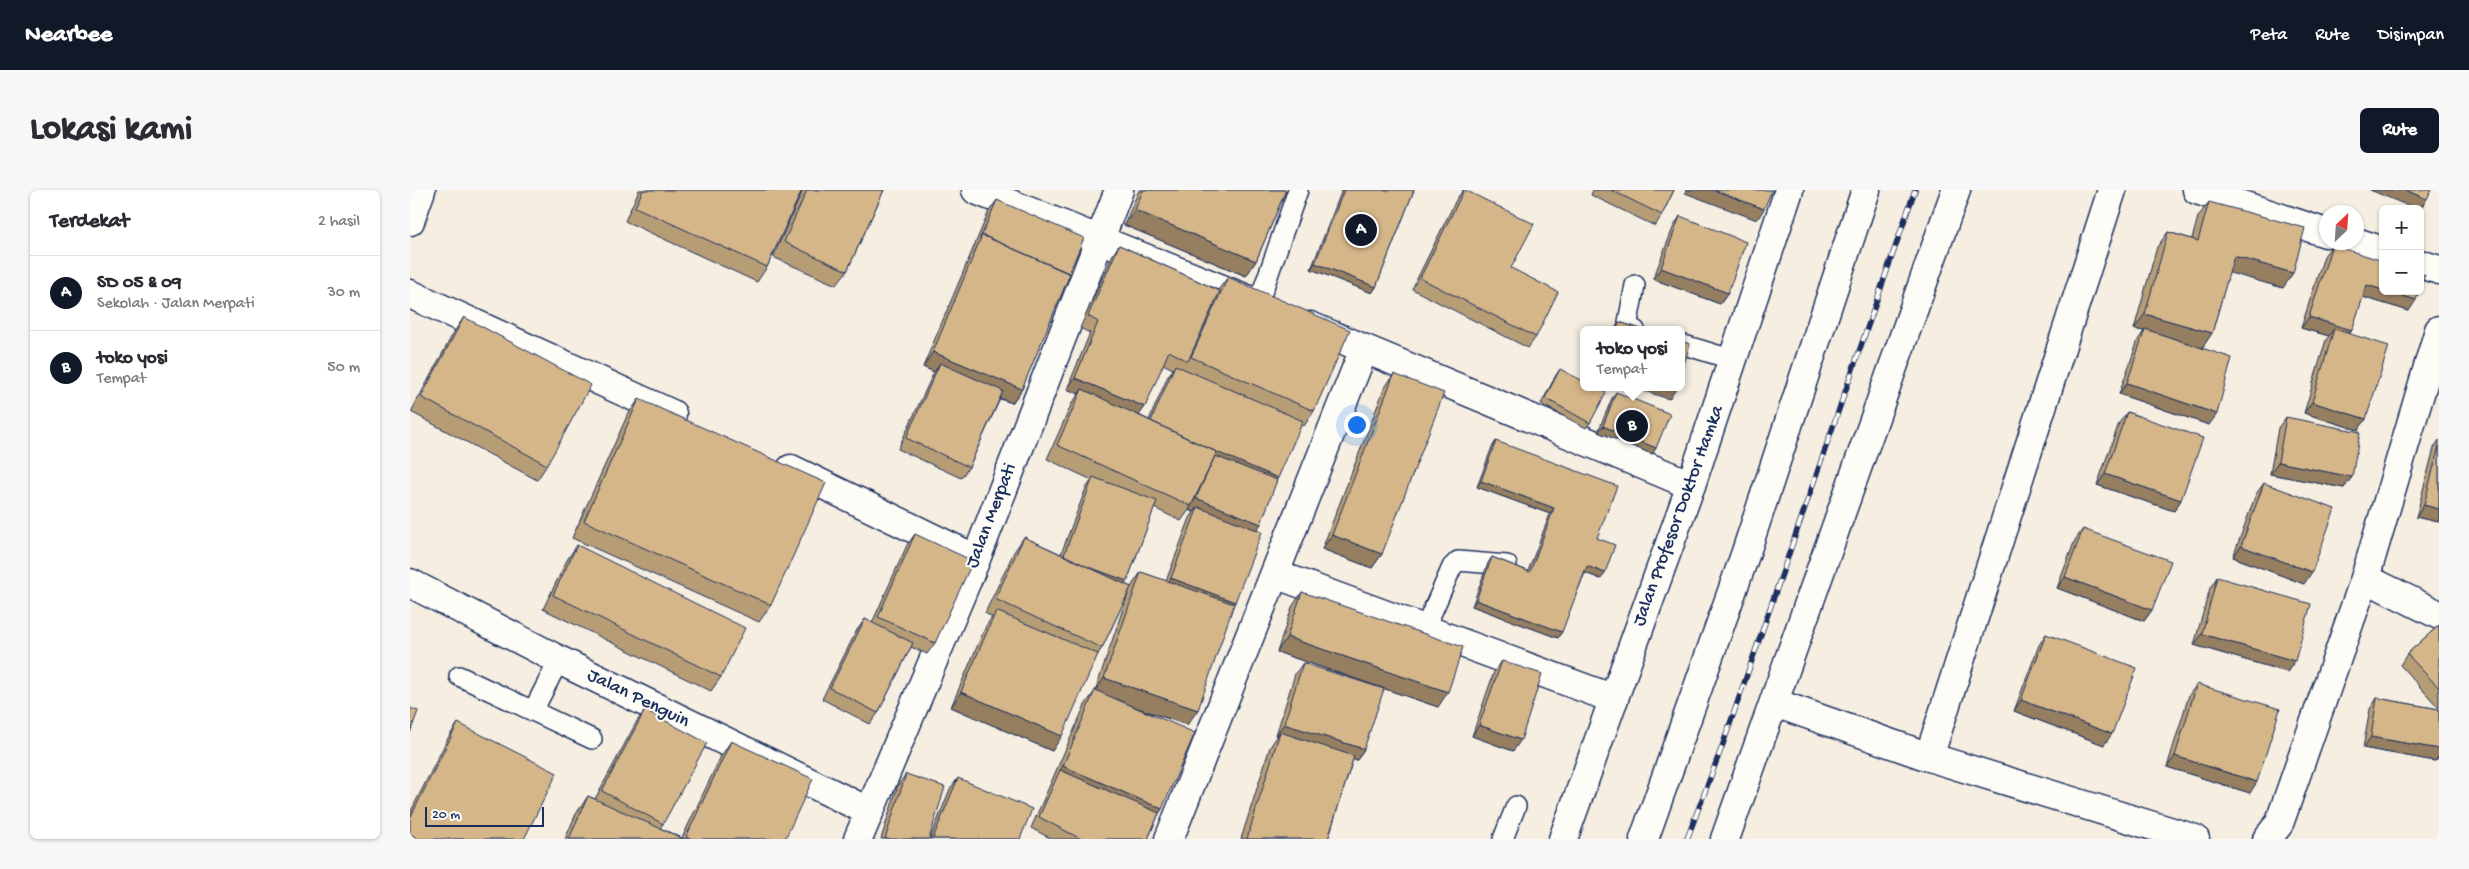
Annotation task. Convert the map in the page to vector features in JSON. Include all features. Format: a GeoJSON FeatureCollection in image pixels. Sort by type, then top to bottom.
{"type":"FeatureCollection","features":[{"type":"Feature","properties":{"kind":"main road"},"geometry":{"type":"LineString","coordinates":[[410,221],[421,190]]}},
{"type":"Feature","properties":{"kind":"main road"},"geometry":{"type":"LineString","coordinates":[[976,190],[1098,241],[1258,304],[1691,485]]}},
{"type":"Feature","properties":{"kind":"main road","name":"Jalan Merpati"},"geometry":{"type":"LineString","coordinates":[[858,839],[868,811],[976,559],[1098,241],[1120,190]]}},
{"type":"Feature","properties":{"kind":"main road","name":"Jalan Profesor Doktor Hamka"},"geometry":{"type":"LineString","coordinates":[[1563,839],[1691,485],[1734,360],[1788,190]]}},
{"type":"Feature","properties":{"kind":"main road"},"geometry":{"type":"LineString","coordinates":[[1644,839],[1745,555],[1866,190]]}},
{"type":"Feature","properties":{"kind":"main road"},"geometry":{"type":"LineString","coordinates":[[1725,839],[1775,703],[1956,190]]}},
{"type":"Feature","properties":{"kind":"main road"},"geometry":{"type":"LineString","coordinates":[[1929,757],[2112,190]]}},
{"type":"Feature","properties":{"kind":"main road"},"geometry":{"type":"LineString","coordinates":[[2197,190],[2319,231]]}},
{"type":"Feature","properties":{"kind":"main road"},"geometry":{"type":"LineString","coordinates":[[2364,245],[2380,250]]}},
{"type":"Feature","properties":{"kind":"main road"},"geometry":{"type":"LineString","coordinates":[[2424,265],[2439,270]]}},
{"type":"Feature","properties":{"kind":"main road"},"geometry":{"type":"LineString","coordinates":[[410,294],[691,423]]}},
{"type":"Feature","properties":{"kind":"main road"},"geometry":{"type":"LineString","coordinates":[[2267,839],[2279,824],[2365,578],[2439,330]]}},
{"type":"Feature","properties":{"kind":"main road"},"geometry":{"type":"LineString","coordinates":[[1169,839],[1364,349]]}},
{"type":"Feature","properties":{"kind":"main road"},"geometry":{"type":"LineString","coordinates":[[769,459],[976,559]]}},
{"type":"Feature","properties":{"kind":"main road"},"geometry":{"type":"LineString","coordinates":[[1275,574],[1614,698]]}},
{"type":"Feature","properties":{"kind":"main road"},"geometry":{"type":"LineString","coordinates":[[2365,578],[2439,615]]}},
{"type":"Feature","properties":{"kind":"main road","name":"Jalan Penguin"},"geometry":{"type":"LineString","coordinates":[[410,583],[559,660],[868,811]]}},
{"type":"Feature","properties":{"kind":"main road"},"geometry":{"type":"LineString","coordinates":[[1775,703],[1929,757],[2195,839]]}},
{"type":"Feature","properties":{"kind":"lane"},"geometry":{"type":"LineString","coordinates":[[1258,304],[1298,190]]}},
{"type":"Feature","properties":{"kind":"lane"},"geometry":{"type":"LineString","coordinates":[[1629,326],[1628,322],[1635,285]]}},
{"type":"Feature","properties":{"kind":"lane"},"geometry":{"type":"LineString","coordinates":[[1685,345],[1734,360]]}},
{"type":"Feature","properties":{"kind":"lane"},"geometry":{"type":"LineString","coordinates":[[1426,628],[1454,563],[1463,560],[1507,565]]}},
{"type":"Feature","properties":{"kind":"lane"},"geometry":{"type":"LineString","coordinates":[[533,711],[559,660]]}},
{"type":"Feature","properties":{"kind":"lane"},"geometry":{"type":"LineString","coordinates":[[459,676],[592,739]]}},
{"type":"Feature","properties":{"kind":"lane"},"geometry":{"type":"LineString","coordinates":[[1503,839],[1516,806]]}},
{"type":"Feature","properties":{"kind":"building"},"geometry":{"type":"Polygon","coordinates":[[[643,190],[802,190],[767,267],[635,207],[643,190]]]}},
{"type":"Feature","properties":{"kind":"building"},"geometry":{"type":"Polygon","coordinates":[[[807,190],[884,190],[847,271],[784,242],[807,190]]]}},
{"type":"Feature","properties":{"kind":"building"},"geometry":{"type":"Polygon","coordinates":[[[1143,190],[1286,190],[1256,261],[1135,210],[1143,190]]]}},
{"type":"Feature","properties":{"kind":"building"},"geometry":{"type":"Polygon","coordinates":[[[1344,190],[1414,190],[1376,287],[1315,263],[1344,190]]]}},
{"type":"Feature","properties":{"kind":"building"},"geometry":{"type":"Polygon","coordinates":[[[1464,190],[1534,224],[1511,268],[1558,292],[1536,337],[1420,278],[1464,190]]]}},
{"type":"Feature","properties":{"kind":"building"},"geometry":{"type":"Polygon","coordinates":[[[1611,190],[1674,190],[1662,215],[1611,190]]]}},
{"type":"Feature","properties":{"kind":"building"},"geometry":{"type":"Polygon","coordinates":[[[1714,190],[1772,190],[1764,209],[1714,190]]]}},
{"type":"Feature","properties":{"kind":"building"},"geometry":{"type":"Polygon","coordinates":[[[2405,190],[2431,190],[2427,199],[2405,190]]]}},
{"type":"Feature","properties":{"kind":"building"},"geometry":{"type":"Polygon","coordinates":[[[997,200],[1084,238],[1069,273],[982,235],[980,239],[997,200]]]}},
{"type":"Feature","properties":{"kind":"building"},"geometry":{"type":"Polygon","coordinates":[[[2209,202],[2305,228],[2293,273],[2234,256],[2212,333],[2145,314],[2168,232],[2198,241],[2209,202]]]}},
{"type":"Feature","properties":{"kind":"building"},"geometry":{"type":"Polygon","coordinates":[[[1680,216],[1746,242],[1728,293],[1661,268],[1680,216]]]}},
{"type":"Feature","properties":{"kind":"building"},"geometry":{"type":"Polygon","coordinates":[[[982,235],[1070,274],[1022,389],[933,352],[982,235]]]}},
{"type":"Feature","properties":{"kind":"building"},"geometry":{"type":"Polygon","coordinates":[[[1119,245],[1220,291],[1188,361],[1169,351],[1145,407],[1075,378],[1098,322],[1088,316],[1119,245]]]}},
{"type":"Feature","properties":{"kind":"building"},"geometry":{"type":"Polygon","coordinates":[[[2330,250],[2348,250],[2379,260],[2379,289],[2367,285],[2352,330],[2309,317],[2330,250]]]}},
{"type":"Feature","properties":{"kind":"building"},"geometry":{"type":"Polygon","coordinates":[[[1228,277],[1350,330],[1314,411],[1191,357],[1228,277]]]}},
{"type":"Feature","properties":{"kind":"building"},"geometry":{"type":"Polygon","coordinates":[[[2400,295],[2418,295],[2416,300],[2400,295]]]}},
{"type":"Feature","properties":{"kind":"building"},"geometry":{"type":"Polygon","coordinates":[[[464,317],[591,385],[547,465],[421,397],[464,317]]]}},
{"type":"Feature","properties":{"kind":"building"},"geometry":{"type":"Polygon","coordinates":[[[1619,322],[1632,326],[1618,326],[1619,322]]]}},
{"type":"Feature","properties":{"kind":"building"},"geometry":{"type":"Polygon","coordinates":[[[2145,329],[2232,358],[2217,414],[2127,383],[2145,329]]]}},
{"type":"Feature","properties":{"kind":"building"},"geometry":{"type":"Polygon","coordinates":[[[2334,329],[2389,346],[2366,419],[2312,402],[2334,329]]]}},
{"type":"Feature","properties":{"kind":"building"},"geometry":{"type":"Polygon","coordinates":[[[1685,342],[1690,344],[1685,361],[1685,342]]]}},
{"type":"Feature","properties":{"kind":"building"},"geometry":{"type":"Polygon","coordinates":[[[940,363],[1003,391],[969,467],[906,438],[940,363]]]}},
{"type":"Feature","properties":{"kind":"building"},"geometry":{"type":"Polygon","coordinates":[[[1175,365],[1303,421],[1278,478],[1151,421],[1175,365]]]}},
{"type":"Feature","properties":{"kind":"building"},"geometry":{"type":"Polygon","coordinates":[[[1560,369],[1580,379],[1580,391],[1602,391],[1606,393],[1590,423],[1545,398],[1560,369]]]}},
{"type":"Feature","properties":{"kind":"building"},"geometry":{"type":"Polygon","coordinates":[[[1394,374],[1444,393],[1382,554],[1332,535],[1394,374]]]}},
{"type":"Feature","properties":{"kind":"building"},"geometry":{"type":"Polygon","coordinates":[[[1082,389],[1217,452],[1191,506],[1057,445],[1082,389]]]}},
{"type":"Feature","properties":{"kind":"building"},"geometry":{"type":"Polygon","coordinates":[[[1616,392],[1670,414],[1656,448],[1603,426],[1616,392]]]}},
{"type":"Feature","properties":{"kind":"building"},"geometry":{"type":"Polygon","coordinates":[[[639,399],[826,483],[771,605],[584,521],[639,399]]]}},
{"type":"Feature","properties":{"kind":"building"},"geometry":{"type":"Polygon","coordinates":[[[2127,412],[2203,438],[2181,500],[2105,474],[2127,412]]]}},
{"type":"Feature","properties":{"kind":"building"},"geometry":{"type":"Polygon","coordinates":[[[2286,417],[2360,432],[2352,477],[2278,462],[2286,417]]]}},
{"type":"Feature","properties":{"kind":"building"},"geometry":{"type":"Polygon","coordinates":[[[1496,441],[1617,486],[1597,538],[1615,545],[1605,573],[1587,566],[1562,632],[1476,600],[1492,557],[1530,572],[1554,508],[1481,481],[1496,441]]]}},
{"type":"Feature","properties":{"kind":"building"},"geometry":{"type":"Polygon","coordinates":[[[2439,446],[2439,509],[2424,505],[2439,446]]]}},
{"type":"Feature","properties":{"kind":"building"},"geometry":{"type":"Polygon","coordinates":[[[1215,456],[1277,480],[1261,524],[1196,498],[1215,456]]]}},
{"type":"Feature","properties":{"kind":"building"},"geometry":{"type":"Polygon","coordinates":[[[1093,477],[1157,501],[1127,581],[1086,566],[1064,555],[1093,477]]]}},
{"type":"Feature","properties":{"kind":"building"},"geometry":{"type":"Polygon","coordinates":[[[2264,483],[2335,509],[2312,572],[2241,546],[2264,483]]]}},
{"type":"Feature","properties":{"kind":"building"},"geometry":{"type":"Polygon","coordinates":[[[1198,507],[1262,532],[1235,602],[1171,578],[1198,507]]]}},
{"type":"Feature","properties":{"kind":"building"},"geometry":{"type":"Polygon","coordinates":[[[2083,529],[2171,561],[2152,610],[2065,577],[2083,529]]]}},
{"type":"Feature","properties":{"kind":"building"},"geometry":{"type":"Polygon","coordinates":[[[915,534],[973,561],[935,643],[878,617],[915,534]]]}},
{"type":"Feature","properties":{"kind":"building"},"geometry":{"type":"Polygon","coordinates":[[[1024,537],[1131,587],[1102,648],[995,599],[1024,537]]]}},
{"type":"Feature","properties":{"kind":"building"},"geometry":{"type":"Polygon","coordinates":[[[577,545],[745,628],[721,677],[553,595],[577,545]]]}},
{"type":"Feature","properties":{"kind":"building"},"geometry":{"type":"Polygon","coordinates":[[[1141,572],[1234,604],[1198,710],[1104,678],[1141,572]]]}},
{"type":"Feature","properties":{"kind":"building"},"geometry":{"type":"Polygon","coordinates":[[[2217,577],[2311,604],[2295,661],[2202,634],[2217,577]]]}},
{"type":"Feature","properties":{"kind":"building"},"geometry":{"type":"Polygon","coordinates":[[[1302,592],[1463,647],[1448,692],[1287,637],[1302,592]]]}},
{"type":"Feature","properties":{"kind":"building"},"geometry":{"type":"Polygon","coordinates":[[[996,611],[1098,654],[1062,736],[961,692],[996,611]]]}},
{"type":"Feature","properties":{"kind":"building"},"geometry":{"type":"Polygon","coordinates":[[[865,619],[913,643],[878,713],[830,688],[865,619]]]}},
{"type":"Feature","properties":{"kind":"building"},"geometry":{"type":"Polygon","coordinates":[[[2439,625],[2439,688],[2407,654],[2439,625]]]}},
{"type":"Feature","properties":{"kind":"building"},"geometry":{"type":"Polygon","coordinates":[[[2046,634],[2137,668],[2112,734],[2021,700],[2046,634]]]}},
{"type":"Feature","properties":{"kind":"building"},"geometry":{"type":"Polygon","coordinates":[[[1502,661],[1542,674],[1521,740],[1479,725],[1502,661]]]}},
{"type":"Feature","properties":{"kind":"building"},"geometry":{"type":"Polygon","coordinates":[[[1303,663],[1384,689],[1364,749],[1284,724],[1303,663]]]}},
{"type":"Feature","properties":{"kind":"building"},"geometry":{"type":"Polygon","coordinates":[[[2197,684],[2280,709],[2257,782],[2175,756],[2197,684]]]}},
{"type":"Feature","properties":{"kind":"building"},"geometry":{"type":"Polygon","coordinates":[[[1095,690],[1195,733],[1162,809],[1063,766],[1095,690]]]}},
{"type":"Feature","properties":{"kind":"building"},"geometry":{"type":"Polygon","coordinates":[[[2377,698],[2439,709],[2439,749],[2371,737],[2377,698]]]}},
{"type":"Feature","properties":{"kind":"building"},"geometry":{"type":"Polygon","coordinates":[[[410,708],[418,711],[410,733],[410,708]]]}},
{"type":"Feature","properties":{"kind":"building"},"geometry":{"type":"Polygon","coordinates":[[[645,710],[707,743],[663,824],[602,791],[645,710]]]}},
{"type":"Feature","properties":{"kind":"building"},"geometry":{"type":"Polygon","coordinates":[[[458,723],[557,773],[524,839],[419,839],[410,834],[410,818],[458,723]]]}},
{"type":"Feature","properties":{"kind":"building"},"geometry":{"type":"Polygon","coordinates":[[[1280,732],[1354,756],[1328,839],[1247,839],[1280,732]]]}},
{"type":"Feature","properties":{"kind":"building"},"geometry":{"type":"Polygon","coordinates":[[[731,741],[813,779],[785,839],[690,839],[686,837],[731,741]]]}},
{"type":"Feature","properties":{"kind":"building"},"geometry":{"type":"Polygon","coordinates":[[[1060,770],[1159,813],[1148,839],[1081,839],[1039,817],[1060,770]]]}},
{"type":"Feature","properties":{"kind":"building"},"geometry":{"type":"Polygon","coordinates":[[[906,774],[945,787],[929,839],[885,839],[906,774]]]}},
{"type":"Feature","properties":{"kind":"building"},"geometry":{"type":"Polygon","coordinates":[[[958,778],[1032,809],[1020,839],[933,838],[958,778]]]}},
{"type":"Feature","properties":{"kind":"building"},"geometry":{"type":"Polygon","coordinates":[[[588,796],[684,839],[569,839],[588,796]]]}},
{"type":"Feature","properties":{"kind":"railway"},"geometry":{"type":"LineString","coordinates":[[1687,839],[1723,744],[1915,190]]}},
{"type":"Feature","properties":{"kind":"place","name":"SD 05 & 09"},"geometry":{"type":"Point","coordinates":[1361,230]}},
{"type":"Feature","properties":{"kind":"place","name":"toko yosi"},"geometry":{"type":"Point","coordinates":[1632,426]}}]}
